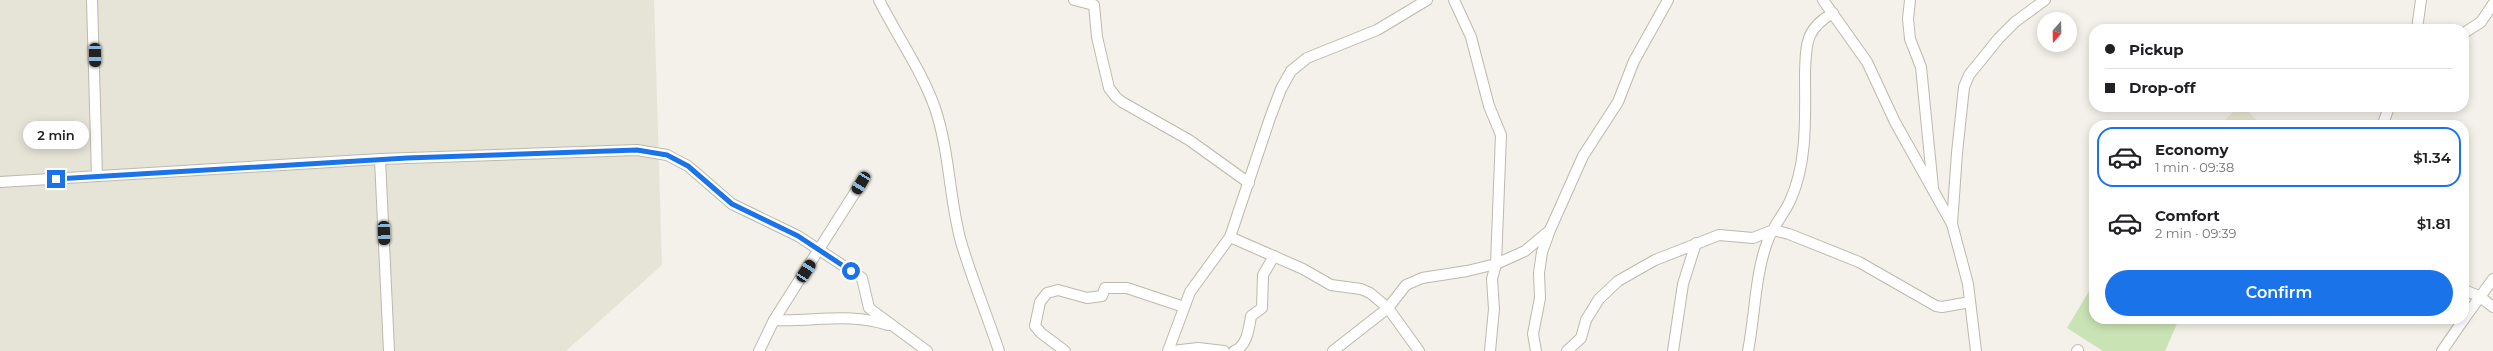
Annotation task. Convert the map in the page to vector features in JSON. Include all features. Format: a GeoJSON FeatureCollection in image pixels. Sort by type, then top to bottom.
{"type":"FeatureCollection","features":[{"type":"Feature","properties":{"kind":"street"},"geometry":{"type":"LineString","coordinates":[[92,0],[97,176]]}},
{"type":"Feature","properties":{"kind":"street"},"geometry":{"type":"LineString","coordinates":[[880,0],[893,28],[913,58],[934,107],[945,142],[961,241],[999,351]]}},
{"type":"Feature","properties":{"kind":"street"},"geometry":{"type":"LineString","coordinates":[[1074,0],[1094,5],[1097,37],[1109,88],[1119,100],[1189,140],[1249,183]]}},
{"type":"Feature","properties":{"kind":"street"},"geometry":{"type":"LineString","coordinates":[[1168,351],[1190,292],[1230,237],[1281,89],[1299,63],[1377,30],[1427,0]]}},
{"type":"Feature","properties":{"kind":"street"},"geometry":{"type":"LineString","coordinates":[[1454,0],[1470,37],[1489,106],[1501,135],[1496,264],[1492,279],[1494,309],[1490,351]]}},
{"type":"Feature","properties":{"kind":"street"},"geometry":{"type":"LineString","coordinates":[[1536,351],[1533,334],[1540,298],[1539,273],[1542,252],[1550,230],[1583,156],[1618,102],[1634,61],[1668,0]]}},
{"type":"Feature","properties":{"kind":"street"},"geometry":{"type":"LineString","coordinates":[[1817,0],[1828,6],[1867,62],[1895,122],[1933,194],[1952,224],[1963,261],[1976,351]]}},
{"type":"Feature","properties":{"kind":"street"},"geometry":{"type":"LineString","coordinates":[[1910,0],[1908,19],[1910,39],[1921,67],[1933,194]]}},
{"type":"Feature","properties":{"kind":"street"},"geometry":{"type":"LineString","coordinates":[[1952,224],[1957,153],[1964,87],[1969,75],[1999,38],[2015,22],[2045,0]]}},
{"type":"Feature","properties":{"kind":"street"},"geometry":{"type":"LineString","coordinates":[[2418,24],[2420,0]]}},
{"type":"Feature","properties":{"kind":"street"},"geometry":{"type":"LineString","coordinates":[[2469,30],[2481,22],[2493,4]]}},
{"type":"Feature","properties":{"kind":"street"},"geometry":{"type":"LineString","coordinates":[[1748,351],[1762,260],[1773,230],[1790,201],[1800,168],[1805,124],[1806,45],[1812,29],[1820,21],[1828,6]]}},
{"type":"Feature","properties":{"kind":"street"},"geometry":{"type":"LineString","coordinates":[[0,182],[380,159],[637,150],[667,155],[688,166],[732,204],[798,236],[862,278],[870,308],[927,351]]}},
{"type":"Feature","properties":{"kind":"street"},"geometry":{"type":"LineString","coordinates":[[380,159],[389,351]]}},
{"type":"Feature","properties":{"kind":"street"},"geometry":{"type":"LineString","coordinates":[[759,351],[774,320],[861,183]]}},
{"type":"Feature","properties":{"kind":"street"},"geometry":{"type":"LineString","coordinates":[[1333,351],[1388,308],[1406,284],[1422,278],[1467,271],[1496,264],[1525,251],[1550,230]]}},
{"type":"Feature","properties":{"kind":"street"},"geometry":{"type":"LineString","coordinates":[[1567,351],[1578,343],[1590,311],[1612,285],[1655,260],[1669,256],[1696,243],[1719,235],[1753,238],[1773,230],[1789,234],[1854,259],[1936,306],[1942,307],[1970,302]]}},
{"type":"Feature","properties":{"kind":"street"},"geometry":{"type":"LineString","coordinates":[[1230,237],[1274,256],[1331,285],[1366,291],[1388,308],[1419,351]]}},
{"type":"Feature","properties":{"kind":"street"},"geometry":{"type":"LineString","coordinates":[[1673,351],[1683,284],[1696,243]]}},
{"type":"Feature","properties":{"kind":"street"},"geometry":{"type":"LineString","coordinates":[[1234,351],[1238,350],[1246,338],[1251,316],[1262,308],[1263,275],[1274,256]]}},
{"type":"Feature","properties":{"kind":"street"},"geometry":{"type":"LineString","coordinates":[[2469,311],[2479,296],[2493,280]]}},
{"type":"Feature","properties":{"kind":"street"},"geometry":{"type":"LineString","coordinates":[[1065,351],[1041,334],[1035,326],[1040,302],[1047,293],[1052,290],[1087,298],[1102,296],[1105,288],[1121,287],[1184,307]]}},
{"type":"Feature","properties":{"kind":"street"},"geometry":{"type":"LineString","coordinates":[[2469,292],[2479,296],[2493,307]]}},
{"type":"Feature","properties":{"kind":"street"},"geometry":{"type":"LineString","coordinates":[[774,320],[801,322],[860,318],[880,323],[898,330]]}},
{"type":"Feature","properties":{"kind":"street"},"geometry":{"type":"LineString","coordinates":[[2442,351],[2461,324]]}},
{"type":"Feature","properties":{"kind":"street"},"geometry":{"type":"LineString","coordinates":[[1172,351],[1198,348],[1224,351]]}},
{"type":"Feature","properties":{"kind":"shaded area"},"geometry":{"type":"Polygon","coordinates":[[[0,0],[654,0],[662,265],[566,351],[0,351],[0,0]]]}},
{"type":"Feature","properties":{"kind":"shaded area"},"geometry":{"type":"Polygon","coordinates":[[[2233,112],[2249,112],[2256,120],[2225,120],[2233,112]]]}},
{"type":"Feature","properties":{"kind":"green space"},"geometry":{"type":"Polygon","coordinates":[[[2089,291],[2089,324],[2177,324],[2165,351],[2103,351],[2067,328],[2089,291]]]}},
{"type":"Feature","properties":{"kind":"route"},"geometry":{"type":"LineString","coordinates":[[56,179],[407,158],[595,153],[637,150],[667,155],[688,166],[709,186],[732,204],[756,217],[798,236],[851,271]]}}]}
